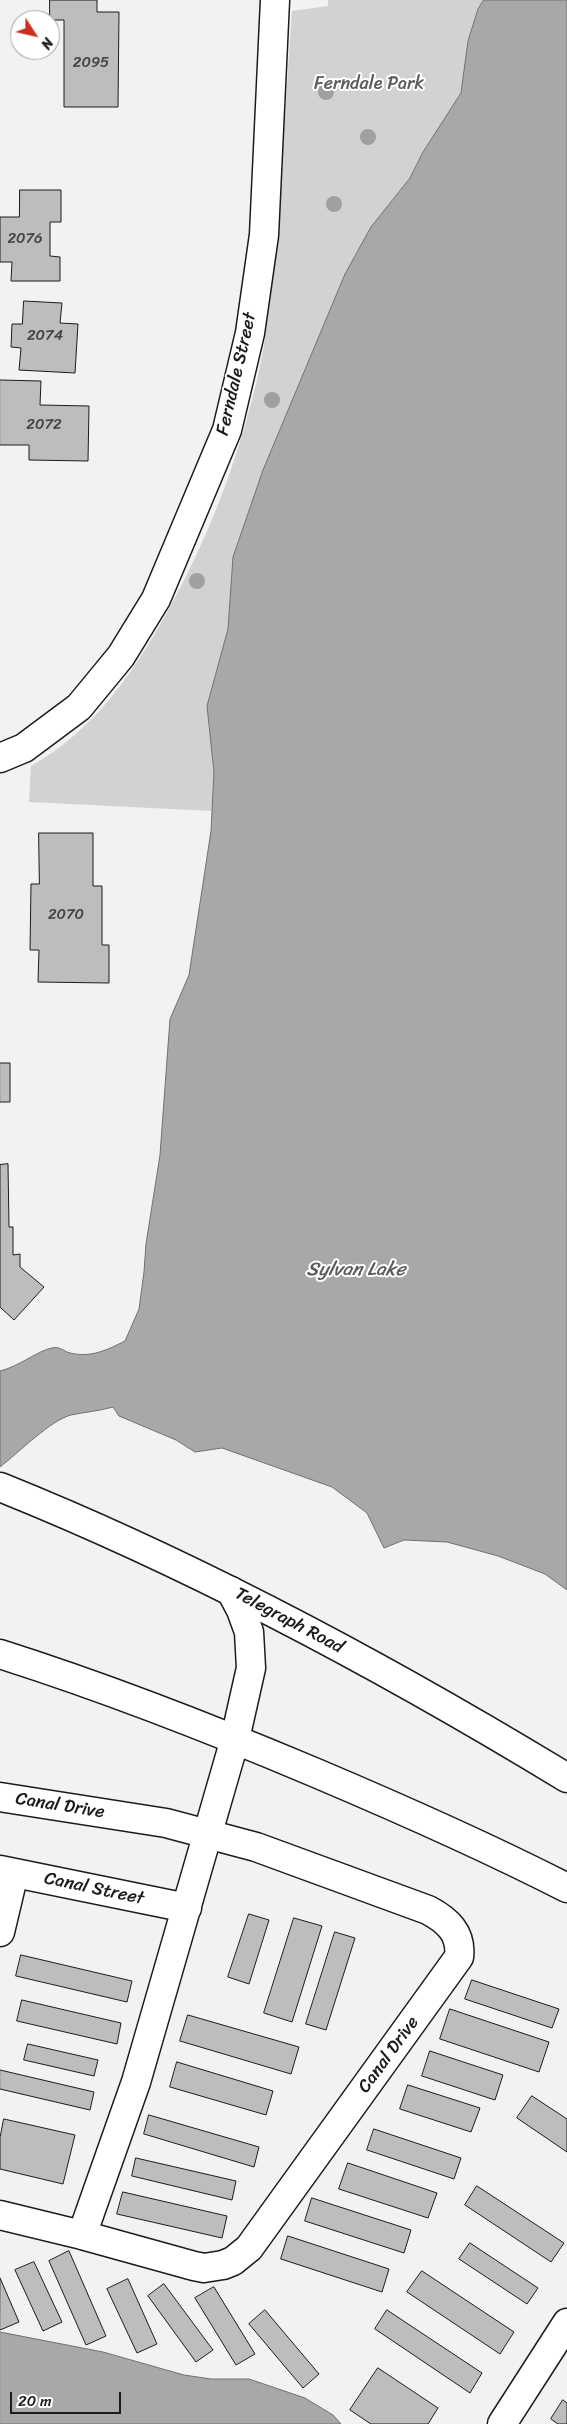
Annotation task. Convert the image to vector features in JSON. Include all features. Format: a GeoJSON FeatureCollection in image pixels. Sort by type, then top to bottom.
{"type":"FeatureCollection","features":[{"type":"Feature","properties":{"kind":"main road","name":"Ferndale Street"},"geometry":{"type":"LineString","coordinates":[[0,758],[24,748],[79,707],[121,656],[156,599],[227,430],[250,333],[264,235],[275,0]]}},
{"type":"Feature","properties":{"kind":"main road","name":"Telegraph Road"},"geometry":{"type":"LineString","coordinates":[[0,1487],[41,1503],[231,1591],[464,1716],[567,1778]]}},
{"type":"Feature","properties":{"kind":"main road"},"geometry":{"type":"LineString","coordinates":[[82,2235],[136,2082],[235,1739],[251,1668],[249,1632],[241,1610],[231,1591]]}},
{"type":"Feature","properties":{"kind":"main road"},"geometry":{"type":"LineString","coordinates":[[0,1654],[92,1685],[235,1739],[401,1809],[501,1854],[567,1888]]}},
{"type":"Feature","properties":{"kind":"main road","name":"Canal Drive"},"geometry":{"type":"LineString","coordinates":[[0,1797],[166,1823],[256,1847],[428,1910],[443,1918],[454,1930],[459,1943],[459,1956],[249,2248],[242,2255],[224,2265],[194,2266],[82,2235],[0,2215]]}},
{"type":"Feature","properties":{"kind":"main road"},"geometry":{"type":"LineString","coordinates":[[0,1932],[7,1872]]}},
{"type":"Feature","properties":{"kind":"main road","name":"Canal Street"},"geometry":{"type":"LineString","coordinates":[[7,1872],[187,1908]]}},
{"type":"Feature","properties":{"kind":"main road"},"geometry":{"type":"LineString","coordinates":[[502,2424],[567,2323]]}},
{"type":"Feature","properties":{"kind":"green space","name":"Ferndale Park"},"geometry":{"type":"Polygon","coordinates":[[[328,0],[484,0],[478,9],[468,41],[461,93],[423,152],[410,178],[371,227],[345,274],[263,470],[233,557],[228,629],[207,706],[214,772],[212,811],[29,802],[31,766],[73,737],[92,719],[139,660],[181,587],[221,497],[251,403],[264,345],[279,201],[292,11],[328,6],[328,0]]]}},
{"type":"Feature","properties":{"kind":"water","name":"Sylvan Lake"},"geometry":{"type":"Polygon","coordinates":[[[484,0],[567,0],[567,1590],[545,1574],[498,1556],[447,1542],[404,1540],[384,1548],[367,1513],[332,1487],[222,1448],[195,1452],[176,1440],[119,1416],[113,1407],[63,1418],[44,1430],[0,1467],[0,1371],[47,1349],[59,1348],[70,1353],[85,1355],[112,1347],[125,1341],[139,1309],[146,1244],[160,1155],[170,1019],[189,975],[211,831],[214,772],[207,706],[228,629],[233,557],[263,470],[345,274],[371,227],[410,178],[423,152],[461,93],[468,41],[478,9],[484,0]]]}},
{"type":"Feature","properties":{"kind":"water"},"geometry":{"type":"Polygon","coordinates":[[[0,2332],[103,2352],[184,2375],[211,2379],[249,2379],[305,2398],[333,2415],[341,2424],[0,2424],[0,2332]]]}},
{"type":"Feature","properties":{"kind":"building"},"geometry":{"type":"Polygon","coordinates":[[[50,0],[97,0],[97,12],[119,12],[118,107],[64,107],[64,20],[60,20],[60,10],[50,10],[50,0]]]}},
{"type":"Feature","properties":{"kind":"building"},"geometry":{"type":"Polygon","coordinates":[[[20,190],[61,190],[61,222],[50,222],[50,256],[60,257],[60,281],[11,281],[12,262],[0,262],[0,217],[19,217],[20,190]]]}},
{"type":"Feature","properties":{"kind":"building"},"geometry":{"type":"Polygon","coordinates":[[[24,301],[62,303],[60,323],[78,324],[75,373],[19,370],[21,348],[11,347],[12,324],[22,324],[24,301]]]}},
{"type":"Feature","properties":{"kind":"building"},"geometry":{"type":"Polygon","coordinates":[[[0,380],[41,381],[40,405],[89,406],[88,461],[29,460],[29,445],[0,445],[0,380]]]}},
{"type":"Feature","properties":{"kind":"building"},"geometry":{"type":"Polygon","coordinates":[[[39,833],[93,833],[93,886],[102,886],[102,945],[109,945],[109,983],[38,982],[39,950],[30,950],[31,884],[39,884],[39,833]]]}},
{"type":"Feature","properties":{"kind":"building"},"geometry":{"type":"Polygon","coordinates":[[[0,1063],[10,1063],[10,1102],[0,1102],[0,1063]]]}},
{"type":"Feature","properties":{"kind":"building"},"geometry":{"type":"Polygon","coordinates":[[[8,1164],[9,1227],[13,1227],[13,1255],[20,1254],[20,1267],[44,1287],[14,1320],[0,1307],[0,1165],[8,1164]]]}},
{"type":"Feature","properties":{"kind":"building"},"geometry":{"type":"Polygon","coordinates":[[[249,1914],[269,1920],[249,1984],[228,1977],[249,1914]]]}},
{"type":"Feature","properties":{"kind":"building"},"geometry":{"type":"Polygon","coordinates":[[[294,1918],[322,1926],[292,2022],[264,2013],[294,1918]]]}},
{"type":"Feature","properties":{"kind":"building"},"geometry":{"type":"Polygon","coordinates":[[[335,1932],[355,1938],[326,2030],[306,2024],[335,1932]]]}},
{"type":"Feature","properties":{"kind":"building"},"geometry":{"type":"Polygon","coordinates":[[[21,1955],[132,1981],[127,2002],[16,1976],[21,1955]]]}},
{"type":"Feature","properties":{"kind":"building"},"geometry":{"type":"Polygon","coordinates":[[[472,1980],[559,2009],[552,2028],[465,1999],[472,1980]]]}},
{"type":"Feature","properties":{"kind":"building"},"geometry":{"type":"Polygon","coordinates":[[[22,2000],[121,2023],[117,2044],[17,2021],[22,2000]]]}},
{"type":"Feature","properties":{"kind":"building"},"geometry":{"type":"Polygon","coordinates":[[[450,2009],[549,2042],[539,2072],[440,2039],[450,2009]]]}},
{"type":"Feature","properties":{"kind":"building"},"geometry":{"type":"Polygon","coordinates":[[[188,2015],[299,2047],[291,2074],[180,2041],[188,2015]]]}},
{"type":"Feature","properties":{"kind":"building"},"geometry":{"type":"Polygon","coordinates":[[[28,2044],[98,2060],[94,2076],[24,2060],[28,2044]]]}},
{"type":"Feature","properties":{"kind":"building"},"geometry":{"type":"Polygon","coordinates":[[[430,2051],[503,2075],[495,2100],[422,2076],[430,2051]]]}},
{"type":"Feature","properties":{"kind":"building"},"geometry":{"type":"Polygon","coordinates":[[[177,2062],[273,2091],[266,2115],[170,2087],[177,2062]]]}},
{"type":"Feature","properties":{"kind":"building"},"geometry":{"type":"Polygon","coordinates":[[[0,2070],[94,2092],[90,2110],[0,2089],[0,2070]]]}},
{"type":"Feature","properties":{"kind":"building"},"geometry":{"type":"Polygon","coordinates":[[[408,2085],[480,2108],[471,2132],[400,2109],[408,2085]]]}},
{"type":"Feature","properties":{"kind":"building"},"geometry":{"type":"Polygon","coordinates":[[[532,2096],[567,2119],[567,2152],[517,2118],[532,2096]]]}},
{"type":"Feature","properties":{"kind":"building"},"geometry":{"type":"Polygon","coordinates":[[[149,2115],[259,2147],[254,2167],[144,2134],[149,2115]]]}},
{"type":"Feature","properties":{"kind":"building"},"geometry":{"type":"Polygon","coordinates":[[[4,2119],[75,2135],[63,2184],[0,2169],[0,2138],[4,2119]]]}},
{"type":"Feature","properties":{"kind":"building"},"geometry":{"type":"Polygon","coordinates":[[[374,2129],[461,2158],[454,2179],[367,2150],[374,2129]]]}},
{"type":"Feature","properties":{"kind":"building"},"geometry":{"type":"Polygon","coordinates":[[[136,2158],[236,2181],[232,2200],[132,2176],[136,2158]]]}},
{"type":"Feature","properties":{"kind":"building"},"geometry":{"type":"Polygon","coordinates":[[[348,2163],[437,2193],[428,2218],[339,2189],[348,2163]]]}},
{"type":"Feature","properties":{"kind":"building"},"geometry":{"type":"Polygon","coordinates":[[[477,2186],[564,2243],[551,2262],[465,2205],[477,2186]]]}},
{"type":"Feature","properties":{"kind":"building"},"geometry":{"type":"Polygon","coordinates":[[[123,2192],[227,2216],[222,2238],[117,2214],[123,2192]]]}},
{"type":"Feature","properties":{"kind":"building"},"geometry":{"type":"Polygon","coordinates":[[[312,2198],[411,2230],[404,2253],[305,2221],[312,2198]]]}},
{"type":"Feature","properties":{"kind":"building"},"geometry":{"type":"Polygon","coordinates":[[[288,2236],[389,2269],[382,2292],[281,2259],[288,2236]]]}},
{"type":"Feature","properties":{"kind":"building"},"geometry":{"type":"Polygon","coordinates":[[[470,2243],[538,2288],[527,2304],[459,2259],[470,2243]]]}},
{"type":"Feature","properties":{"kind":"building"},"geometry":{"type":"Polygon","coordinates":[[[69,2251],[106,2336],[86,2345],[49,2261],[69,2251]]]}},
{"type":"Feature","properties":{"kind":"building"},"geometry":{"type":"Polygon","coordinates":[[[34,2262],[62,2322],[43,2331],[15,2270],[34,2262]]]}},
{"type":"Feature","properties":{"kind":"building"},"geometry":{"type":"Polygon","coordinates":[[[422,2271],[514,2332],[500,2354],[407,2292],[422,2271]]]}},
{"type":"Feature","properties":{"kind":"building"},"geometry":{"type":"Polygon","coordinates":[[[0,2278],[19,2322],[0,2330],[0,2278]]]}},
{"type":"Feature","properties":{"kind":"building"},"geometry":{"type":"Polygon","coordinates":[[[128,2279],[157,2344],[137,2353],[107,2289],[128,2279]]]}},
{"type":"Feature","properties":{"kind":"building"},"geometry":{"type":"Polygon","coordinates":[[[164,2284],[213,2350],[196,2362],[148,2296],[164,2284]]]}},
{"type":"Feature","properties":{"kind":"building"},"geometry":{"type":"Polygon","coordinates":[[[214,2287],[255,2354],[236,2365],[195,2298],[214,2287]]]}},
{"type":"Feature","properties":{"kind":"building"},"geometry":{"type":"Polygon","coordinates":[[[265,2310],[319,2374],[303,2388],[249,2324],[265,2310]]]}},
{"type":"Feature","properties":{"kind":"building"},"geometry":{"type":"Polygon","coordinates":[[[387,2310],[482,2373],[470,2393],[375,2329],[387,2310]]]}},
{"type":"Feature","properties":{"kind":"building"},"geometry":{"type":"Polygon","coordinates":[[[378,2368],[438,2408],[428,2424],[371,2424],[350,2410],[378,2368]]]}},
{"type":"Feature","properties":{"kind":"building"},"geometry":{"type":"Polygon","coordinates":[[[563,2400],[567,2403],[567,2424],[558,2424],[551,2419],[563,2400]]]}}]}
